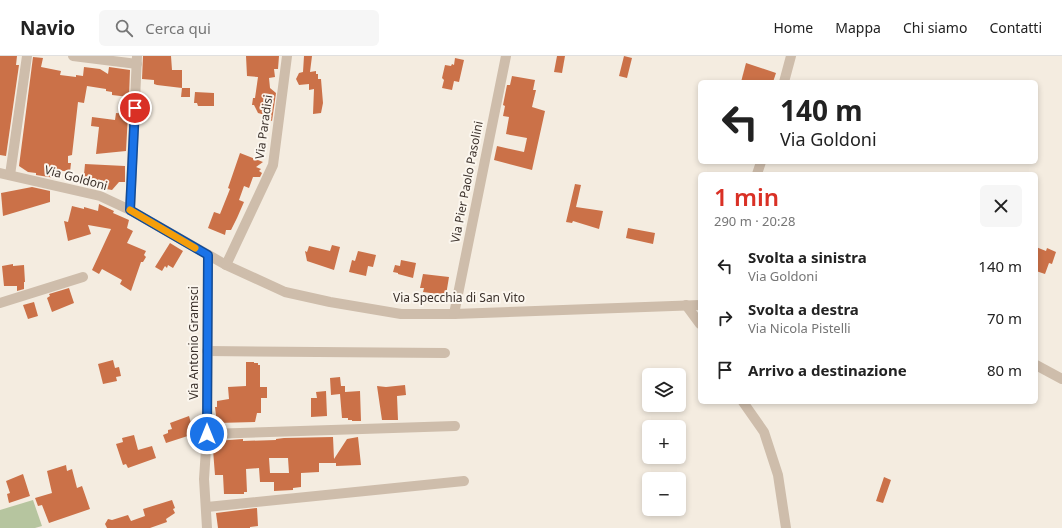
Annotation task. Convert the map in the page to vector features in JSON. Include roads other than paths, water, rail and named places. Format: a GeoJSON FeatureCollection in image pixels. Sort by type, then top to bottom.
{"type":"FeatureCollection","features":[{"type":"Feature","properties":{"kind":"street"},"geometry":{"type":"LineString","coordinates":[[10,175],[27,56]]}},
{"type":"Feature","properties":{"kind":"street"},"geometry":{"type":"LineString","coordinates":[[73,56],[137,60],[130,210]]}},
{"type":"Feature","properties":{"kind":"street","name":"Via Paradisi"},"geometry":{"type":"LineString","coordinates":[[226,265],[273,165],[287,56]]}},
{"type":"Feature","properties":{"kind":"street","name":"Via Pier Paolo Pasolini"},"geometry":{"type":"LineString","coordinates":[[454,314],[506,56]]}},
{"type":"Feature","properties":{"kind":"street"},"geometry":{"type":"LineString","coordinates":[[785,80],[792,56]]}},
{"type":"Feature","properties":{"kind":"street","name":"Via Goldoni"},"geometry":{"type":"LineString","coordinates":[[0,173],[100,196],[130,210],[226,265]]}},
{"type":"Feature","properties":{"kind":"street","name":"Via Antonio Gramsci"},"geometry":{"type":"LineString","coordinates":[[207,528],[207,507],[204,479],[207,434],[208,255]]}},
{"type":"Feature","properties":{"kind":"street","name":"Via Specchia di San Vito"},"geometry":{"type":"LineString","coordinates":[[226,265],[285,292],[401,314],[454,314],[698,305]]}},
{"type":"Feature","properties":{"kind":"street"},"geometry":{"type":"LineString","coordinates":[[0,303],[83,276]]}},
{"type":"Feature","properties":{"kind":"street"},"geometry":{"type":"LineString","coordinates":[[686,306],[698,321]]}},
{"type":"Feature","properties":{"kind":"street"},"geometry":{"type":"LineString","coordinates":[[207,351],[446,353]]}},
{"type":"Feature","properties":{"kind":"street"},"geometry":{"type":"LineString","coordinates":[[1038,366],[1062,379]]}},
{"type":"Feature","properties":{"kind":"street"},"geometry":{"type":"LineString","coordinates":[[743,404],[764,432],[778,475],[786,528]]}},
{"type":"Feature","properties":{"kind":"street"},"geometry":{"type":"LineString","coordinates":[[207,434],[456,426]]}},
{"type":"Feature","properties":{"kind":"street"},"geometry":{"type":"LineString","coordinates":[[207,507],[464,481]]}}]}
